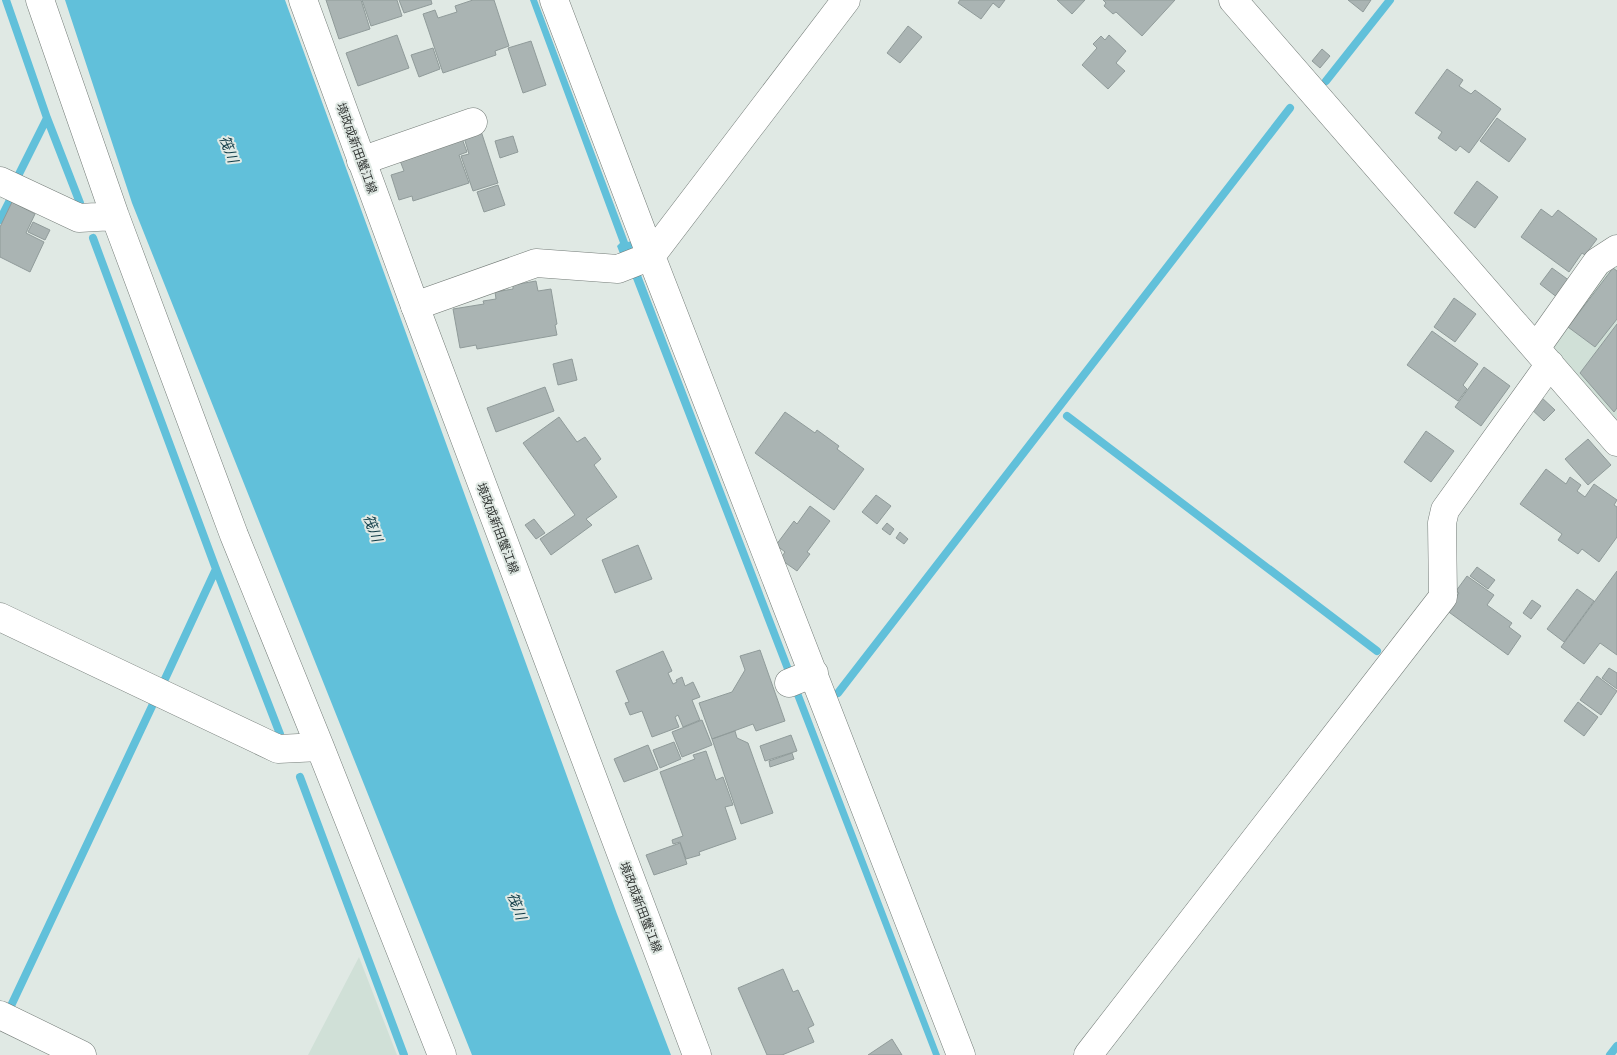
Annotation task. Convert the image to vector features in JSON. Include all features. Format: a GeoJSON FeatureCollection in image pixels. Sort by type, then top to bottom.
{"type":"FeatureCollection","features":[{"type":"Feature","properties":{"kind":"street"},"geometry":{"type":"LineString","coordinates":[[40,0],[114,216],[234,535],[442,1055]]}},
{"type":"Feature","properties":{"kind":"street","name":"境政成新田蟹江線"},"geometry":{"type":"LineString","coordinates":[[302,0],[697,1055]]}},
{"type":"Feature","properties":{"kind":"street"},"geometry":{"type":"LineString","coordinates":[[554,0],[651,256],[803,678],[961,1055]]}},
{"type":"Feature","properties":{"kind":"street"},"geometry":{"type":"LineString","coordinates":[[415,306],[536,263],[618,270],[651,256],[846,0]]}},
{"type":"Feature","properties":{"kind":"street"},"geometry":{"type":"LineString","coordinates":[[1234,0],[1617,442]]}},
{"type":"Feature","properties":{"kind":"street"},"geometry":{"type":"LineString","coordinates":[[361,161],[473,122]]}},
{"type":"Feature","properties":{"kind":"street"},"geometry":{"type":"LineString","coordinates":[[0,180],[78,218],[114,216]]}},
{"type":"Feature","properties":{"kind":"street"},"geometry":{"type":"LineString","coordinates":[[1088,1055],[1443,597],[1442,523],[1445,510],[1543,356],[1597,262],[1617,249]]}},
{"type":"Feature","properties":{"kind":"street"},"geometry":{"type":"LineString","coordinates":[[0,618],[278,749],[320,747]]}},
{"type":"Feature","properties":{"kind":"street"},"geometry":{"type":"LineString","coordinates":[[0,1015],[82,1055]]}},
{"type":"Feature","properties":{"kind":"shaded area"},"geometry":{"type":"Polygon","coordinates":[[[1617,265],[1617,420],[1550,344],[1605,272],[1617,265]]]}},
{"type":"Feature","properties":{"kind":"shaded area"},"geometry":{"type":"Polygon","coordinates":[[[359,957],[397,1055],[308,1055],[359,957]]]}},
{"type":"Feature","properties":{"kind":"water","name":"筏川"},"geometry":{"type":"Polygon","coordinates":[[[65,0],[285,0],[617,914],[671,1055],[472,1055],[132,203],[65,0]]]}},
{"type":"Feature","properties":{"kind":"water"},"geometry":{"type":"Polygon","coordinates":[[[530,0],[537,0],[628,242],[631,241],[642,273],[641,275],[940,1055],[933,1055],[632,276],[629,277],[617,246],[620,243],[530,0]]]}},
{"type":"Feature","properties":{"kind":"building"},"geometry":{"type":"Polygon","coordinates":[[[326,0],[361,0],[370,29],[339,39],[326,0]]]}},
{"type":"Feature","properties":{"kind":"building"},"geometry":{"type":"Polygon","coordinates":[[[362,0],[397,0],[402,16],[371,26],[362,0]]]}},
{"type":"Feature","properties":{"kind":"building"},"geometry":{"type":"Polygon","coordinates":[[[399,0],[431,0],[432,4],[404,13],[399,0]]]}},
{"type":"Feature","properties":{"kind":"building"},"geometry":{"type":"Polygon","coordinates":[[[473,0],[494,0],[509,46],[495,51],[496,55],[443,73],[423,14],[435,10],[438,18],[457,12],[455,6],[473,0]]]}},
{"type":"Feature","properties":{"kind":"building"},"geometry":{"type":"Polygon","coordinates":[[[960,0],[1005,0],[999,8],[993,3],[981,19],[958,3],[960,0]]]}},
{"type":"Feature","properties":{"kind":"building"},"geometry":{"type":"Polygon","coordinates":[[[1057,0],[1085,0],[1072,14],[1057,0]]]}},
{"type":"Feature","properties":{"kind":"building"},"geometry":{"type":"Polygon","coordinates":[[[1103,0],[1175,0],[1142,36],[1116,12],[1113,14],[1104,6],[1106,3],[1103,0]]]}},
{"type":"Feature","properties":{"kind":"building"},"geometry":{"type":"Polygon","coordinates":[[[1348,0],[1371,0],[1363,12],[1348,0]]]}},
{"type":"Feature","properties":{"kind":"building"},"geometry":{"type":"Polygon","coordinates":[[[908,26],[922,37],[900,63],[887,53],[908,26]]]}},
{"type":"Feature","properties":{"kind":"building"},"geometry":{"type":"Polygon","coordinates":[[[397,35],[409,68],[358,86],[346,53],[397,35]]]}},
{"type":"Feature","properties":{"kind":"building"},"geometry":{"type":"Polygon","coordinates":[[[1109,35],[1126,51],[1116,63],[1125,71],[1108,89],[1082,65],[1097,48],[1093,44],[1101,36],[1105,40],[1109,35]]]}},
{"type":"Feature","properties":{"kind":"building"},"geometry":{"type":"Polygon","coordinates":[[[531,41],[546,85],[523,93],[508,48],[531,41]]]}},
{"type":"Feature","properties":{"kind":"building"},"geometry":{"type":"Polygon","coordinates":[[[433,48],[440,69],[419,77],[411,55],[433,48]]]}},
{"type":"Feature","properties":{"kind":"building"},"geometry":{"type":"Polygon","coordinates":[[[1322,49],[1330,56],[1320,68],[1312,61],[1322,49]]]}},
{"type":"Feature","properties":{"kind":"building"},"geometry":{"type":"Polygon","coordinates":[[[1447,69],[1463,80],[1459,86],[1471,94],[1475,90],[1501,109],[1469,153],[1460,146],[1456,151],[1438,138],[1442,132],[1415,113],[1447,69]]]}},
{"type":"Feature","properties":{"kind":"building"},"geometry":{"type":"Polygon","coordinates":[[[1497,118],[1526,139],[1509,162],[1480,141],[1497,118]]]}},
{"type":"Feature","properties":{"kind":"building"},"geometry":{"type":"Polygon","coordinates":[[[480,128],[498,183],[473,191],[461,156],[469,154],[463,134],[480,128]]]}},
{"type":"Feature","properties":{"kind":"building"},"geometry":{"type":"Polygon","coordinates":[[[460,133],[467,152],[459,155],[469,183],[413,201],[412,196],[399,200],[391,175],[404,171],[399,158],[460,133]]]}},
{"type":"Feature","properties":{"kind":"building"},"geometry":{"type":"Polygon","coordinates":[[[513,136],[518,152],[500,158],[495,141],[513,136]]]}},
{"type":"Feature","properties":{"kind":"building"},"geometry":{"type":"Polygon","coordinates":[[[1477,181],[1498,197],[1475,228],[1454,213],[1477,181]]]}},
{"type":"Feature","properties":{"kind":"building"},"geometry":{"type":"Polygon","coordinates":[[[498,185],[505,205],[484,212],[477,192],[498,185]]]}},
{"type":"Feature","properties":{"kind":"building"},"geometry":{"type":"Polygon","coordinates":[[[12,202],[35,214],[26,233],[44,242],[30,272],[0,257],[0,227],[12,202]]]}},
{"type":"Feature","properties":{"kind":"building"},"geometry":{"type":"Polygon","coordinates":[[[1541,209],[1552,217],[1558,210],[1597,239],[1585,255],[1582,253],[1569,272],[1521,237],[1541,209]]]}},
{"type":"Feature","properties":{"kind":"building"},"geometry":{"type":"Polygon","coordinates":[[[33,222],[50,230],[45,240],[28,232],[33,222]]]}},
{"type":"Feature","properties":{"kind":"building"},"geometry":{"type":"Polygon","coordinates":[[[1552,268],[1570,281],[1558,298],[1540,284],[1552,268]]]}},
{"type":"Feature","properties":{"kind":"building"},"geometry":{"type":"Polygon","coordinates":[[[1613,268],[1617,271],[1617,319],[1595,347],[1568,327],[1613,268]]]}},
{"type":"Feature","properties":{"kind":"building"},"geometry":{"type":"Polygon","coordinates":[[[536,281],[538,291],[551,289],[557,335],[477,349],[476,345],[460,348],[453,309],[484,304],[483,301],[496,299],[495,292],[513,289],[513,285],[536,281]]]}},
{"type":"Feature","properties":{"kind":"building"},"geometry":{"type":"Polygon","coordinates":[[[1454,298],[1476,314],[1455,342],[1434,327],[1454,298]]]}},
{"type":"Feature","properties":{"kind":"building"},"geometry":{"type":"Polygon","coordinates":[[[1617,324],[1617,408],[1614,412],[1580,373],[1617,324]]]}},
{"type":"Feature","properties":{"kind":"building"},"geometry":{"type":"Polygon","coordinates":[[[1432,331],[1478,364],[1463,385],[1467,389],[1458,401],[1407,365],[1432,331]]]}},
{"type":"Feature","properties":{"kind":"building"},"geometry":{"type":"Polygon","coordinates":[[[572,359],[577,380],[558,385],[553,364],[572,359]]]}},
{"type":"Feature","properties":{"kind":"building"},"geometry":{"type":"Polygon","coordinates":[[[1484,367],[1510,386],[1481,426],[1455,407],[1484,367]]]}},
{"type":"Feature","properties":{"kind":"building"},"geometry":{"type":"Polygon","coordinates":[[[545,387],[554,411],[496,432],[487,408],[545,387]]]}},
{"type":"Feature","properties":{"kind":"building"},"geometry":{"type":"Polygon","coordinates":[[[1540,396],[1555,410],[1544,421],[1529,407],[1540,396]]]}},
{"type":"Feature","properties":{"kind":"building"},"geometry":{"type":"Polygon","coordinates":[[[785,412],[815,433],[817,430],[839,446],[837,449],[864,469],[834,510],[755,453],[785,412]]]}},
{"type":"Feature","properties":{"kind":"building"},"geometry":{"type":"Polygon","coordinates":[[[559,417],[577,442],[585,437],[601,459],[594,465],[617,497],[586,519],[592,525],[551,555],[540,539],[575,515],[523,443],[559,417]]]}},
{"type":"Feature","properties":{"kind":"building"},"geometry":{"type":"Polygon","coordinates":[[[1426,431],[1454,451],[1431,482],[1404,462],[1426,431]]]}},
{"type":"Feature","properties":{"kind":"building"},"geometry":{"type":"Polygon","coordinates":[[[1588,439],[1611,465],[1588,485],[1565,459],[1588,439]]]}},
{"type":"Feature","properties":{"kind":"building"},"geometry":{"type":"Polygon","coordinates":[[[1546,469],[1566,484],[1570,477],[1581,485],[1577,491],[1585,497],[1594,484],[1617,500],[1614,505],[1617,507],[1617,537],[1599,562],[1582,549],[1578,554],[1558,540],[1562,534],[1520,504],[1546,469]]]}},
{"type":"Feature","properties":{"kind":"building"},"geometry":{"type":"Polygon","coordinates":[[[876,495],[891,506],[877,524],[862,512],[876,495]]]}},
{"type":"Feature","properties":{"kind":"building"},"geometry":{"type":"Polygon","coordinates":[[[810,506],[830,521],[807,552],[810,554],[797,571],[780,559],[785,552],[776,545],[794,521],[797,524],[810,506]]]}},
{"type":"Feature","properties":{"kind":"building"},"geometry":{"type":"Polygon","coordinates":[[[534,519],[545,533],[536,539],[525,525],[534,519]]]}},
{"type":"Feature","properties":{"kind":"building"},"geometry":{"type":"Polygon","coordinates":[[[887,523],[894,529],[890,535],[882,529],[887,523]]]}},
{"type":"Feature","properties":{"kind":"building"},"geometry":{"type":"Polygon","coordinates":[[[900,532],[908,539],[904,544],[896,538],[900,532]]]}},
{"type":"Feature","properties":{"kind":"building"},"geometry":{"type":"Polygon","coordinates":[[[638,545],[652,579],[615,593],[602,560],[638,545]]]}},
{"type":"Feature","properties":{"kind":"building"},"geometry":{"type":"Polygon","coordinates":[[[1477,567],[1495,580],[1488,589],[1470,576],[1477,567]]]}},
{"type":"Feature","properties":{"kind":"building"},"geometry":{"type":"Polygon","coordinates":[[[1617,571],[1617,655],[1600,643],[1584,664],[1561,647],[1617,571]]]}},
{"type":"Feature","properties":{"kind":"building"},"geometry":{"type":"Polygon","coordinates":[[[1467,576],[1494,595],[1487,605],[1512,623],[1509,627],[1521,636],[1508,655],[1446,610],[1459,593],[1456,591],[1467,576]]]}},
{"type":"Feature","properties":{"kind":"building"},"geometry":{"type":"Polygon","coordinates":[[[1577,589],[1594,601],[1564,642],[1547,629],[1577,589]]]}},
{"type":"Feature","properties":{"kind":"building"},"geometry":{"type":"Polygon","coordinates":[[[1532,600],[1541,606],[1531,619],[1523,613],[1532,600]]]}},
{"type":"Feature","properties":{"kind":"building"},"geometry":{"type":"Polygon","coordinates":[[[760,650],[785,721],[756,731],[753,724],[712,739],[699,703],[732,692],[745,670],[740,656],[760,650]]]}},
{"type":"Feature","properties":{"kind":"building"},"geometry":{"type":"Polygon","coordinates":[[[663,651],[672,671],[668,673],[673,684],[682,677],[685,686],[693,682],[700,697],[692,700],[700,720],[683,727],[678,715],[675,717],[679,727],[652,737],[642,711],[630,715],[625,703],[629,702],[616,671],[663,651]]]}},
{"type":"Feature","properties":{"kind":"building"},"geometry":{"type":"Polygon","coordinates":[[[1609,668],[1617,673],[1617,689],[1602,678],[1609,668]]]}},
{"type":"Feature","properties":{"kind":"building"},"geometry":{"type":"Polygon","coordinates":[[[1597,676],[1617,691],[1601,715],[1580,700],[1597,676]]]}},
{"type":"Feature","properties":{"kind":"building"},"geometry":{"type":"Polygon","coordinates":[[[1578,702],[1598,717],[1584,736],[1564,721],[1578,702]]]}},
{"type":"Feature","properties":{"kind":"building"},"geometry":{"type":"Polygon","coordinates":[[[702,720],[712,745],[682,757],[672,732],[702,720]]]}},
{"type":"Feature","properties":{"kind":"building"},"geometry":{"type":"Polygon","coordinates":[[[735,731],[737,738],[748,743],[773,813],[741,824],[712,739],[735,731]]]}},
{"type":"Feature","properties":{"kind":"building"},"geometry":{"type":"Polygon","coordinates":[[[791,735],[797,751],[765,761],[760,746],[791,735]]]}},
{"type":"Feature","properties":{"kind":"building"},"geometry":{"type":"Polygon","coordinates":[[[674,742],[681,759],[660,768],[653,750],[674,742]]]}},
{"type":"Feature","properties":{"kind":"building"},"geometry":{"type":"Polygon","coordinates":[[[648,745],[658,769],[624,782],[614,759],[648,745]]]}},
{"type":"Feature","properties":{"kind":"building"},"geometry":{"type":"Polygon","coordinates":[[[706,751],[716,780],[723,777],[733,805],[725,807],[736,839],[699,852],[700,855],[686,859],[680,842],[673,844],[672,840],[683,836],[660,772],[695,759],[693,755],[706,751]]]}},
{"type":"Feature","properties":{"kind":"building"},"geometry":{"type":"Polygon","coordinates":[[[792,753],[794,759],[770,767],[769,761],[792,753]]]}},
{"type":"Feature","properties":{"kind":"building"},"geometry":{"type":"Polygon","coordinates":[[[680,843],[687,864],[654,875],[646,855],[680,843]]]}},
{"type":"Feature","properties":{"kind":"building"},"geometry":{"type":"Polygon","coordinates":[[[783,969],[793,992],[798,990],[814,1025],[808,1028],[814,1042],[782,1055],[767,1055],[738,988],[783,969]]]}},
{"type":"Feature","properties":{"kind":"building"},"geometry":{"type":"Polygon","coordinates":[[[892,1039],[902,1055],[868,1055],[892,1039]]]}},
{"type":"Feature","properties":{"kind":"waterway"},"geometry":{"type":"LineString","coordinates":[[6,0],[47,118],[80,203]]}},
{"type":"Feature","properties":{"kind":"waterway"},"geometry":{"type":"LineString","coordinates":[[1326,81],[1390,0]]}},
{"type":"Feature","properties":{"kind":"waterway"},"geometry":{"type":"LineString","coordinates":[[838,693],[1290,108]]}},
{"type":"Feature","properties":{"kind":"waterway"},"geometry":{"type":"LineString","coordinates":[[18,176],[47,118]]}},
{"type":"Feature","properties":{"kind":"waterway"},"geometry":{"type":"LineString","coordinates":[[0,220],[11,198]]}},
{"type":"Feature","properties":{"kind":"waterway"},"geometry":{"type":"LineString","coordinates":[[93,238],[216,569],[280,734]]}},
{"type":"Feature","properties":{"kind":"waterway"},"geometry":{"type":"LineString","coordinates":[[1067,416],[1377,651]]}},
{"type":"Feature","properties":{"kind":"waterway"},"geometry":{"type":"LineString","coordinates":[[165,679],[216,569]]}},
{"type":"Feature","properties":{"kind":"waterway"},"geometry":{"type":"LineString","coordinates":[[9,1010],[154,702]]}},
{"type":"Feature","properties":{"kind":"waterway"},"geometry":{"type":"LineString","coordinates":[[300,777],[404,1055]]}},
{"type":"Feature","properties":{"kind":"waterway"},"geometry":{"type":"LineString","coordinates":[[1610,1055],[1617,1046]]}}]}
